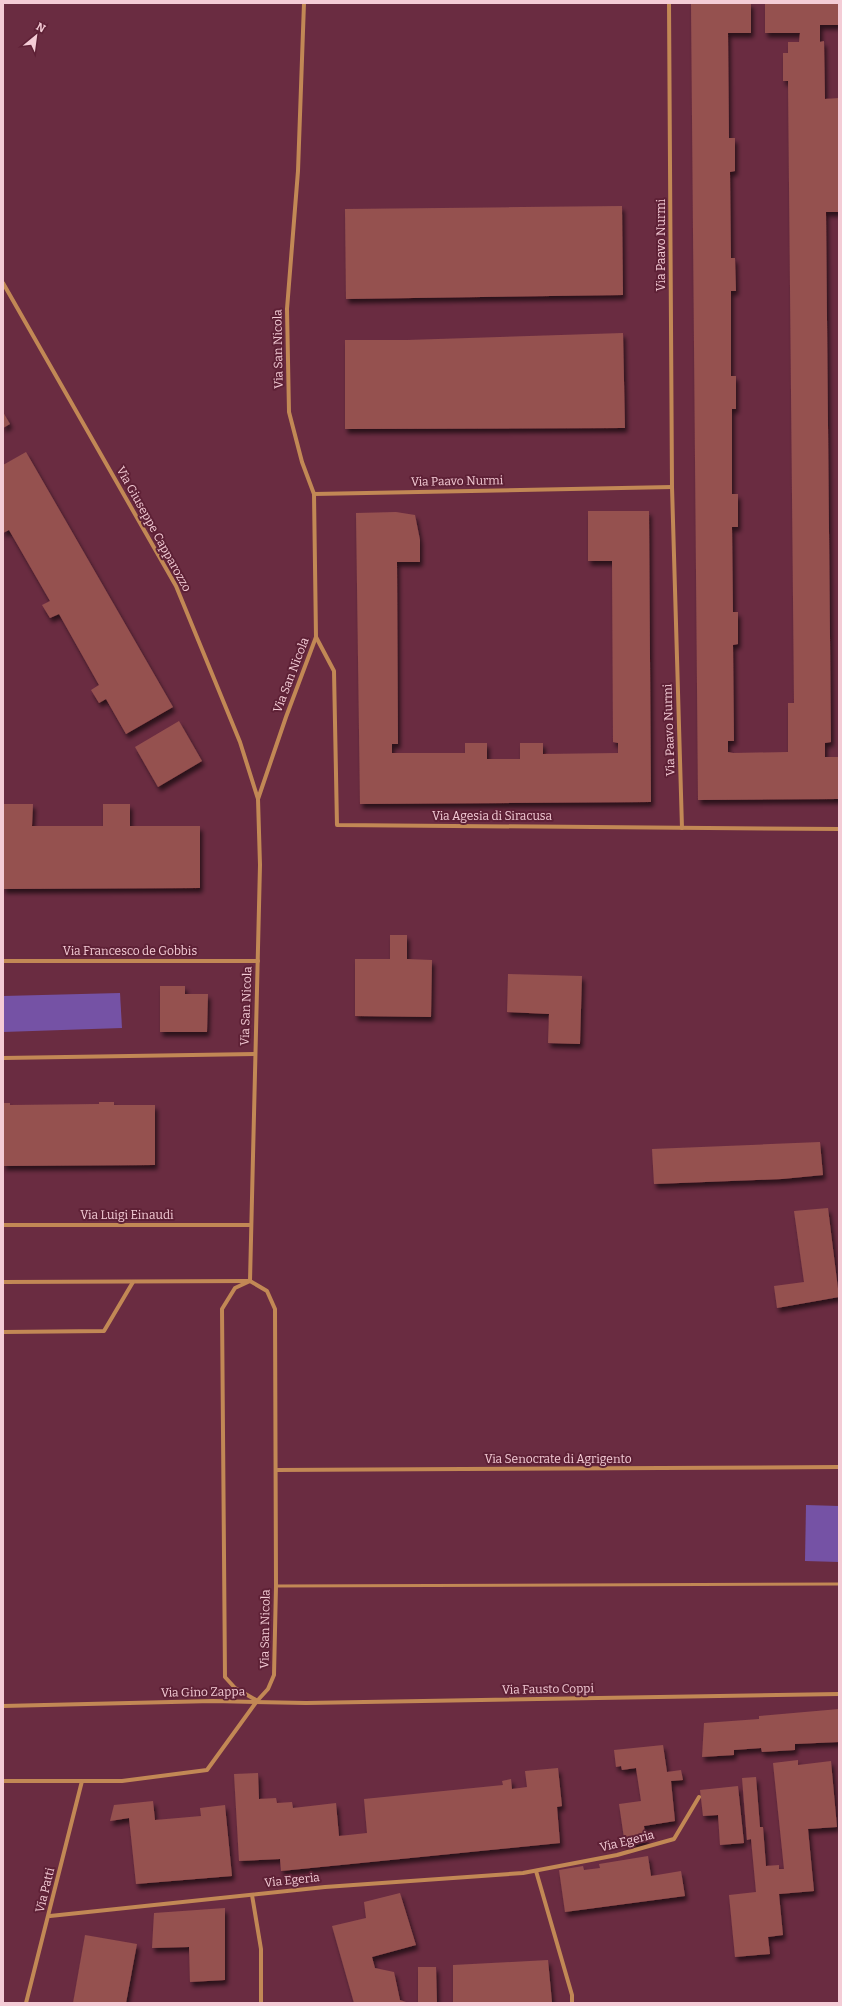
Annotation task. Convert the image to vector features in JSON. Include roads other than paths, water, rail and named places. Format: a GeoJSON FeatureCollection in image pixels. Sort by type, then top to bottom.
{"type":"FeatureCollection","features":[{"type":"Feature","properties":{"kind":"street","name":"Via San Nicola"},"geometry":{"type":"LineString","coordinates":[[257,1701],[268,1689],[274,1675],[276,1586],[275,1309],[267,1291],[250,1282],[260,865],[258,799],[286,717],[316,637],[314,494],[302,462],[289,412],[287,308],[298,171],[304,3]]}},
{"type":"Feature","properties":{"kind":"street","name":"Via Paavo Nurmi"},"geometry":{"type":"LineString","coordinates":[[669,3],[672,487],[682,828]]}},
{"type":"Feature","properties":{"kind":"street","name":"Via Giuseppe Capparozzo"},"geometry":{"type":"LineString","coordinates":[[3,283],[176,586],[240,742],[258,799]]}},
{"type":"Feature","properties":{"kind":"street","name":"Via Paavo Nurmi"},"geometry":{"type":"LineString","coordinates":[[314,494],[672,487]]}},
{"type":"Feature","properties":{"kind":"street","name":"Via Agesia di Siracusa"},"geometry":{"type":"LineString","coordinates":[[316,637],[334,671],[337,825],[839,829]]}},
{"type":"Feature","properties":{"kind":"street","name":"Via Francesco de Gobbis"},"geometry":{"type":"LineString","coordinates":[[3,961],[258,961]]}},
{"type":"Feature","properties":{"kind":"street"},"geometry":{"type":"LineString","coordinates":[[3,1058],[255,1054]]}},
{"type":"Feature","properties":{"kind":"street","name":"Via Luigi Einaudi"},"geometry":{"type":"LineString","coordinates":[[3,1225],[251,1225]]}},
{"type":"Feature","properties":{"kind":"street"},"geometry":{"type":"LineString","coordinates":[[3,1282],[250,1282]]}},
{"type":"Feature","properties":{"kind":"street"},"geometry":{"type":"LineString","coordinates":[[3,1332],[104,1331],[133,1282]]}},
{"type":"Feature","properties":{"kind":"street"},"geometry":{"type":"LineString","coordinates":[[250,1282],[235,1288],[222,1309],[225,1678],[234,1688],[257,1701]]}},
{"type":"Feature","properties":{"kind":"street","name":"Via Senocrate di Agrigento"},"geometry":{"type":"LineString","coordinates":[[276,1470],[839,1467]]}},
{"type":"Feature","properties":{"kind":"street","name":"Via Fausto Coppi"},"geometry":{"type":"LineString","coordinates":[[257,1701],[306,1703],[839,1694]]}},
{"type":"Feature","properties":{"kind":"street","name":"Via Gino Zappa"},"geometry":{"type":"LineString","coordinates":[[3,1706],[257,1701]]}},
{"type":"Feature","properties":{"kind":"street","name":"Via Gino Zappa"},"geometry":{"type":"LineString","coordinates":[[3,1781],[122,1781],[207,1770],[257,1701]]}},
{"type":"Feature","properties":{"kind":"street","name":"Via Patti"},"geometry":{"type":"LineString","coordinates":[[26,2003],[50,1916],[82,1781]]}},
{"type":"Feature","properties":{"kind":"street","name":"Via Egeria"},"geometry":{"type":"LineString","coordinates":[[50,1916],[325,1887],[536,1871],[617,1855],[674,1839],[699,1797]]}},
{"type":"Feature","properties":{"kind":"street"},"geometry":{"type":"LineString","coordinates":[[536,1871],[572,1994],[572,2003]]}},
{"type":"Feature","properties":{"kind":"street"},"geometry":{"type":"LineString","coordinates":[[252,1895],[261,1949],[261,2003]]}},
{"type":"Feature","properties":{"kind":"lane"},"geometry":{"type":"LineString","coordinates":[[276,1586],[839,1584]]}}]}
